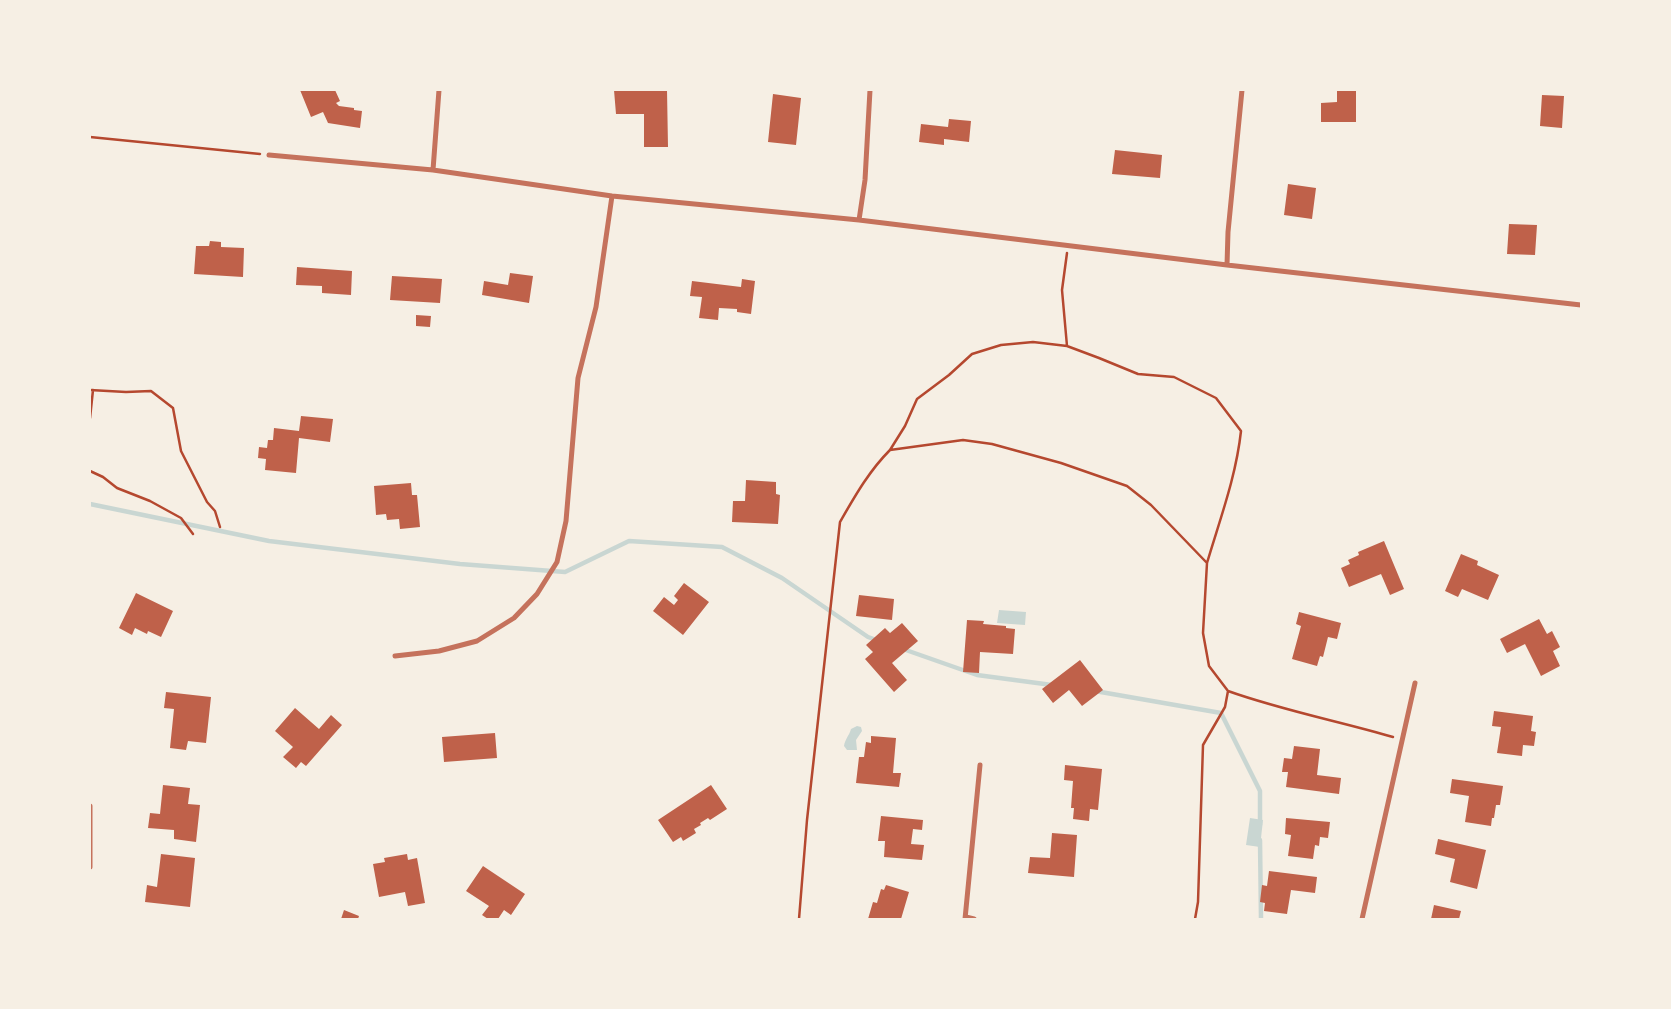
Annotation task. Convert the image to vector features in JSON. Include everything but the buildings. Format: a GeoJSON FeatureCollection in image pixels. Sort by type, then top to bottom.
{"type":"FeatureCollection","features":[{"type":"Feature","properties":{"kind":"street"},"geometry":{"type":"LineString","coordinates":[[433,170],[438,90]]}},
{"type":"Feature","properties":{"kind":"street"},"geometry":{"type":"LineString","coordinates":[[859,220],[865,180],[870,90]]}},
{"type":"Feature","properties":{"kind":"street"},"geometry":{"type":"LineString","coordinates":[[1227,265],[1228,232],[1242,90]]}},
{"type":"Feature","properties":{"kind":"street"},"geometry":{"type":"LineString","coordinates":[[268,155],[433,170],[612,196],[859,220],[1227,265],[1581,305]]}},
{"type":"Feature","properties":{"kind":"street"},"geometry":{"type":"LineString","coordinates":[[395,656],[439,652],[476,641],[514,618],[537,594],[557,562],[566,521],[578,378],[596,307],[612,196]]}},
{"type":"Feature","properties":{"kind":"street"},"geometry":{"type":"LineString","coordinates":[[1362,919],[1415,683]]}},
{"type":"Feature","properties":{"kind":"street"},"geometry":{"type":"LineString","coordinates":[[974,919],[966,918],[980,764]]}},
{"type":"Feature","properties":{"kind":"street"},"geometry":{"type":"LineString","coordinates":[[90,806],[90,867]]}},
{"type":"Feature","properties":{"kind":"path"},"geometry":{"type":"LineString","coordinates":[[90,136],[268,155]]}},
{"type":"Feature","properties":{"kind":"path"},"geometry":{"type":"LineString","coordinates":[[1067,346],[1062,290],[1068,246]]}},
{"type":"Feature","properties":{"kind":"path"},"geometry":{"type":"LineString","coordinates":[[799,919],[808,810],[840,522],[860,487],[877,463],[890,450],[905,426],[917,399],[949,376],[972,354],[1001,345],[1034,342],[1067,346],[1138,374],[1174,376],[1216,398],[1241,431],[1238,458],[1228,498],[1207,564],[1203,633],[1209,666],[1228,691],[1254,700],[1402,739]]}},
{"type":"Feature","properties":{"kind":"path"},"geometry":{"type":"LineString","coordinates":[[90,418],[92,390],[151,391],[173,408],[181,451],[207,502],[215,511],[220,527]]}},
{"type":"Feature","properties":{"kind":"path"},"geometry":{"type":"LineString","coordinates":[[890,450],[963,440],[992,444],[1061,463],[1127,486],[1151,505],[1207,564]]}},
{"type":"Feature","properties":{"kind":"path"},"geometry":{"type":"LineString","coordinates":[[90,471],[103,477],[117,488],[150,501],[181,518],[193,534]]}},
{"type":"Feature","properties":{"kind":"path"},"geometry":{"type":"LineString","coordinates":[[1195,919],[1198,902],[1204,745],[1225,708],[1228,691]]}},
{"type":"Feature","properties":{"kind":"shaded area"},"geometry":{"type":"Polygon","coordinates":[[[999,610],[1026,612],[1025,625],[997,623],[999,610]]]}},
{"type":"Feature","properties":{"kind":"shaded area"},"geometry":{"type":"Polygon","coordinates":[[[857,726],[861,727],[862,731],[856,740],[857,750],[847,750],[844,746],[845,741],[851,729],[857,726]]]}},
{"type":"Feature","properties":{"kind":"shaded area"},"geometry":{"type":"Polygon","coordinates":[[[1250,818],[1263,820],[1260,847],[1246,845],[1250,818]]]}},
{"type":"Feature","properties":{"kind":"waterway"},"geometry":{"type":"LineString","coordinates":[[90,504],[269,541],[460,564],[565,572],[629,541],[722,547],[782,578],[868,637],[879,641]]}},
{"type":"Feature","properties":{"kind":"waterway"},"geometry":{"type":"LineString","coordinates":[[903,649],[977,675],[1052,685]]}},
{"type":"Feature","properties":{"kind":"waterway"},"geometry":{"type":"LineString","coordinates":[[1095,691],[1221,713],[1260,791],[1260,825]]}},
{"type":"Feature","properties":{"kind":"waterway"},"geometry":{"type":"LineString","coordinates":[[1260,840],[1261,919]]}}]}
